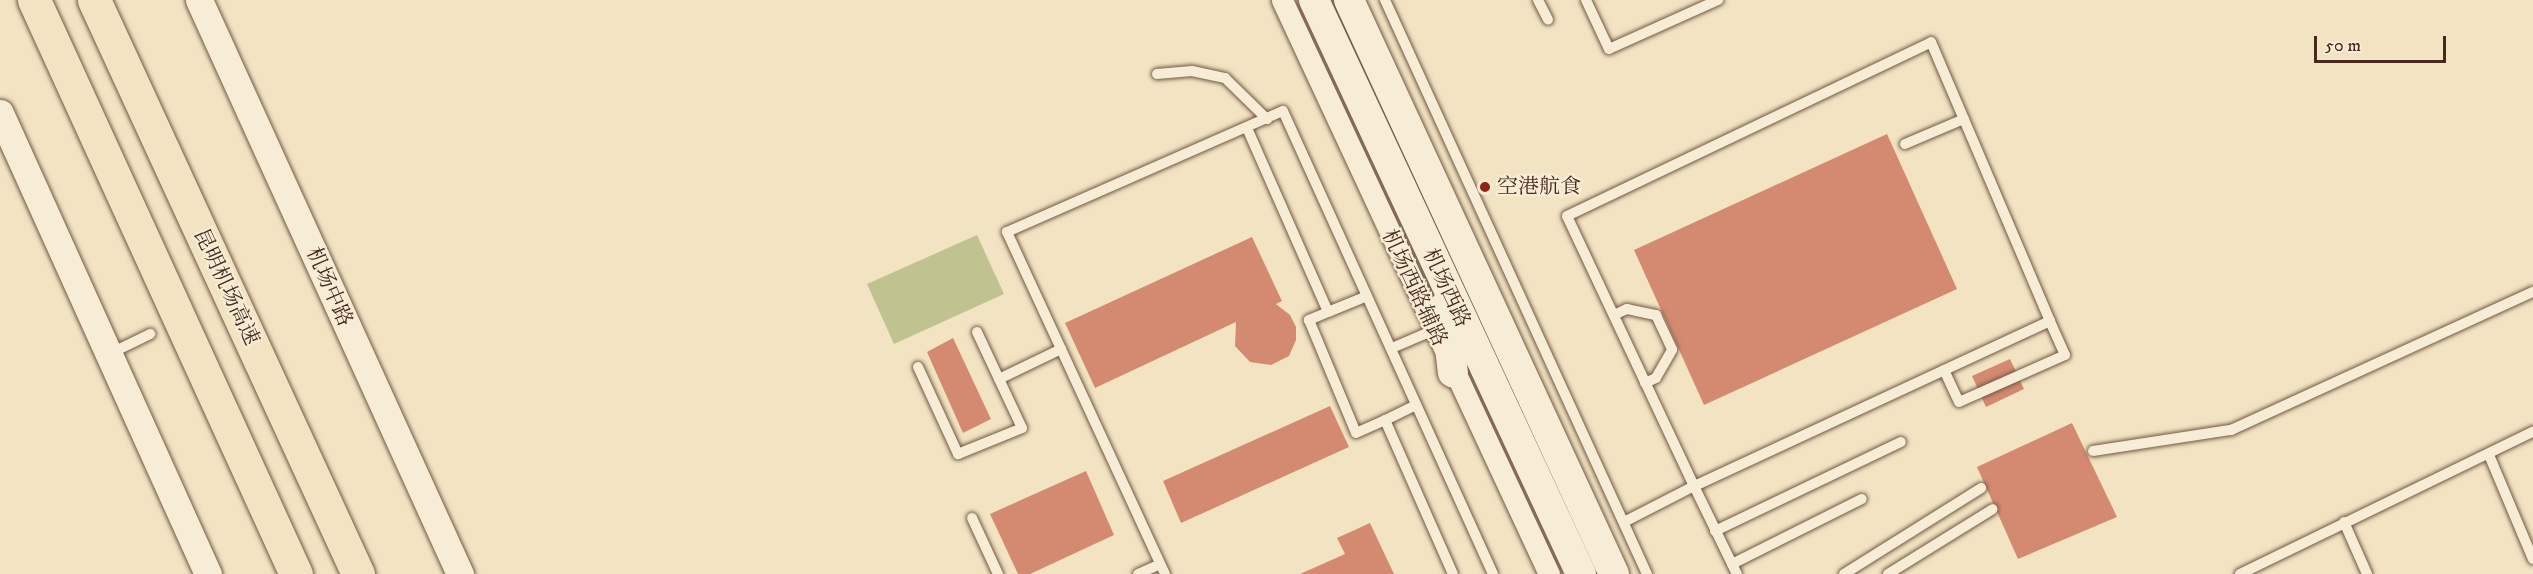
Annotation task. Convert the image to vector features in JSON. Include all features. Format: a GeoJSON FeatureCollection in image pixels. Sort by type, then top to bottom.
{"type":"FeatureCollection","features":[{"type":"Feature","properties":{"kind":"highway"},"geometry":{"type":"LineString","coordinates":[[34,0],[296,574]]}},
{"type":"Feature","properties":{"kind":"highway","name":"昆明机场高速"},"geometry":{"type":"LineString","coordinates":[[94,0],[358,574]]}},
{"type":"Feature","properties":{"kind":"main road","name":"机场西路"},"geometry":{"type":"LineString","coordinates":[[1314,0],[1581,574]]}},
{"type":"Feature","properties":{"kind":"main road","name":"机场西路"},"geometry":{"type":"LineString","coordinates":[[1349,0],[1614,574]]}},
{"type":"Feature","properties":{"kind":"main road"},"geometry":{"type":"LineString","coordinates":[[1442,279],[1453,373]]}},
{"type":"Feature","properties":{"kind":"street","name":"机场中路"},"geometry":{"type":"LineString","coordinates":[[199,0],[460,574]]}},
{"type":"Feature","properties":{"kind":"street","name":"机场西路辅路"},"geometry":{"type":"LineString","coordinates":[[1282,0],[1453,373],[1549,574]]}},
{"type":"Feature","properties":{"kind":"street"},"geometry":{"type":"LineString","coordinates":[[0,113],[208,574]]}},
{"type":"Feature","properties":{"kind":"lane"},"geometry":{"type":"LineString","coordinates":[[1385,0],[1647,574]]}},
{"type":"Feature","properties":{"kind":"lane"},"geometry":{"type":"LineString","coordinates":[[1538,0],[1548,20]]}},
{"type":"Feature","properties":{"kind":"lane"},"geometry":{"type":"LineString","coordinates":[[1586,0],[1609,49],[1718,0]]}},
{"type":"Feature","properties":{"kind":"lane"},"geometry":{"type":"LineString","coordinates":[[1862,499],[1734,569],[1567,216],[1931,42],[2065,355],[1959,402],[1944,370]]}},
{"type":"Feature","properties":{"kind":"lane"},"geometry":{"type":"LineString","coordinates":[[1157,74],[1192,71],[1225,78],[1267,119]]}},
{"type":"Feature","properties":{"kind":"lane"},"geometry":{"type":"LineString","coordinates":[[1138,574],[1162,569],[1007,232],[1283,111],[1392,348],[1492,574]]}},
{"type":"Feature","properties":{"kind":"lane"},"geometry":{"type":"LineString","coordinates":[[1905,144],[1964,119]]}},
{"type":"Feature","properties":{"kind":"lane"},"geometry":{"type":"LineString","coordinates":[[1247,128],[1328,312]]}},
{"type":"Feature","properties":{"kind":"lane"},"geometry":{"type":"LineString","coordinates":[[2093,451],[2231,430],[2533,292]]}},
{"type":"Feature","properties":{"kind":"lane"},"geometry":{"type":"LineString","coordinates":[[1367,296],[1309,321],[1356,433],[1416,405]]}},
{"type":"Feature","properties":{"kind":"lane"},"geometry":{"type":"LineString","coordinates":[[1614,315],[1627,309],[1656,315],[1672,350],[1656,378],[1646,383]]}},
{"type":"Feature","properties":{"kind":"lane"},"geometry":{"type":"LineString","coordinates":[[1624,522],[1694,486],[2050,321]]}},
{"type":"Feature","properties":{"kind":"lane"},"geometry":{"type":"LineString","coordinates":[[1392,348],[1434,330]]}},
{"type":"Feature","properties":{"kind":"lane"},"geometry":{"type":"LineString","coordinates":[[918,367],[958,454],[1022,428],[977,332]]}},
{"type":"Feature","properties":{"kind":"lane"},"geometry":{"type":"LineString","coordinates":[[109,354],[150,334]]}},
{"type":"Feature","properties":{"kind":"lane"},"geometry":{"type":"LineString","coordinates":[[999,379],[1061,349]]}},
{"type":"Feature","properties":{"kind":"lane"},"geometry":{"type":"LineString","coordinates":[[1385,420],[1453,574]]}},
{"type":"Feature","properties":{"kind":"lane"},"geometry":{"type":"LineString","coordinates":[[2240,574],[2533,432]]}},
{"type":"Feature","properties":{"kind":"lane"},"geometry":{"type":"LineString","coordinates":[[1715,531],[1901,442]]}},
{"type":"Feature","properties":{"kind":"lane"},"geometry":{"type":"LineString","coordinates":[[2488,455],[2533,559]]}},
{"type":"Feature","properties":{"kind":"lane"},"geometry":{"type":"LineString","coordinates":[[1844,574],[1981,488]]}},
{"type":"Feature","properties":{"kind":"lane"},"geometry":{"type":"LineString","coordinates":[[1888,574],[1993,509]]}},
{"type":"Feature","properties":{"kind":"lane"},"geometry":{"type":"LineString","coordinates":[[972,518],[998,574]]}},
{"type":"Feature","properties":{"kind":"lane"},"geometry":{"type":"LineString","coordinates":[[2344,522],[2367,574]]}},
{"type":"Feature","properties":{"kind":"green space"},"geometry":{"type":"Polygon","coordinates":[[[977,235],[1004,294],[894,344],[867,284],[977,235]]]}},
{"type":"Feature","properties":{"kind":"building"},"geometry":{"type":"Polygon","coordinates":[[[1887,134],[1957,289],[1704,405],[1634,250],[1887,134]]]}},
{"type":"Feature","properties":{"kind":"building"},"geometry":{"type":"Polygon","coordinates":[[[1252,237],[1282,301],[1276,304],[1290,315],[1296,327],[1296,340],[1289,356],[1271,365],[1250,362],[1235,346],[1236,322],[1095,388],[1065,323],[1252,237]]]}},
{"type":"Feature","properties":{"kind":"building"},"geometry":{"type":"Polygon","coordinates":[[[953,338],[991,419],[963,433],[927,352],[953,338]]]}},
{"type":"Feature","properties":{"kind":"building"},"geometry":{"type":"Polygon","coordinates":[[[2010,359],[2024,389],[1986,407],[1972,376],[2010,359]]]}},
{"type":"Feature","properties":{"kind":"building"},"geometry":{"type":"Polygon","coordinates":[[[1330,406],[1349,447],[1181,523],[1163,481],[1330,406]]]}},
{"type":"Feature","properties":{"kind":"building"},"geometry":{"type":"Polygon","coordinates":[[[2072,423],[2117,517],[2018,559],[1977,467],[2072,423]]]}},
{"type":"Feature","properties":{"kind":"building"},"geometry":{"type":"Polygon","coordinates":[[[1086,471],[1114,535],[1030,574],[1018,574],[990,514],[1086,471]]]}},
{"type":"Feature","properties":{"kind":"building"},"geometry":{"type":"Polygon","coordinates":[[[1370,523],[1394,574],[1300,574],[1345,554],[1337,538],[1370,523]]]}},
{"type":"Feature","properties":{"kind":"place","name":"空港航食"},"geometry":{"type":"Point","coordinates":[1485,187]}}]}
